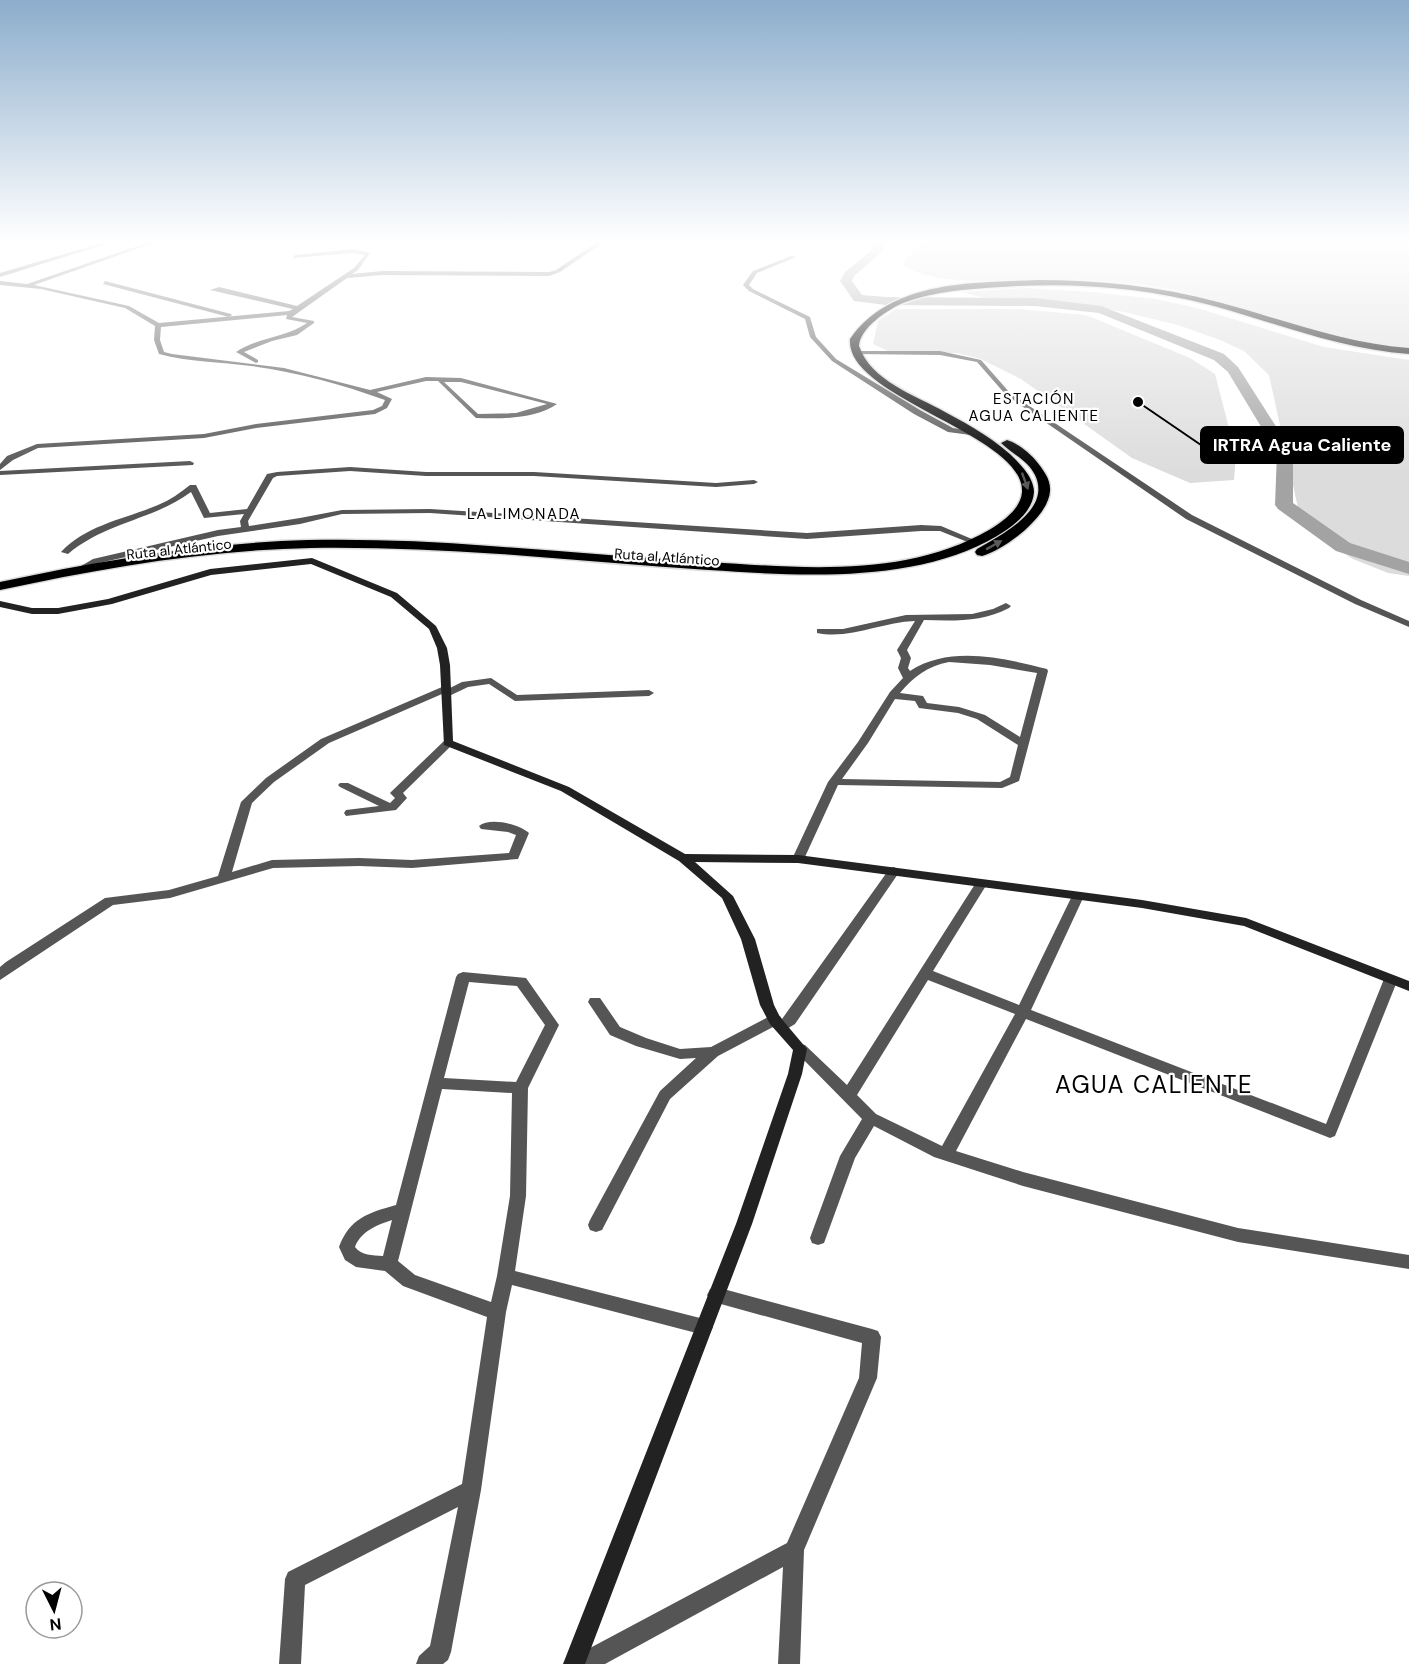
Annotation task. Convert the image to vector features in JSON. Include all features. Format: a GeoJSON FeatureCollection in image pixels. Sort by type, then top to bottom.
{"type":"FeatureCollection","features":[{"type":"Feature","properties":{"kind":"highway"},"geometry":{"type":"LineString","coordinates":[[860,352],[855,336],[873,318]]}},
{"type":"Feature","properties":{"kind":"highway"},"geometry":{"type":"LineString","coordinates":[[1244,318],[1326,344],[1371,352],[1409,353]]}},
{"type":"Feature","properties":{"kind":"highway","name":"Ruta al Atlántico"},"geometry":{"type":"LineString","coordinates":[[0,586],[80,569],[208,549],[311,543],[421,546],[663,564],[824,571],[864,569],[918,561],[975,542],[1011,520],[1025,502],[1029,491],[1027,478],[1013,461],[975,434],[884,384],[868,372],[860,352]]}},
{"type":"Feature","properties":{"kind":"highway","name":"Ruta al Atlántico"},"geometry":{"type":"LineString","coordinates":[[0,594],[59,581],[176,562],[354,553],[441,556],[779,580],[850,579],[902,574],[957,561],[982,552],[1029,523],[1041,505],[1045,489],[1034,465],[1021,451],[893,384],[876,372],[860,352]]}},
{"type":"Feature","properties":{"kind":"street"},"geometry":{"type":"LineString","coordinates":[[145,318],[158,325],[233,318]]}},
{"type":"Feature","properties":{"kind":"street"},"geometry":{"type":"LineString","coordinates":[[271,368],[239,352],[270,339],[295,334],[312,322],[288,318]]}},
{"type":"Feature","properties":{"kind":"street"},"geometry":{"type":"LineString","coordinates":[[807,318],[813,337],[834,360],[917,412],[951,430],[975,434]]}},
{"type":"Feature","properties":{"kind":"street"},"geometry":{"type":"LineString","coordinates":[[0,470],[10,458],[37,446],[204,436],[256,426],[375,412],[385,407],[389,399],[294,371],[190,360],[162,352],[157,340],[158,325]]}},
{"type":"Feature","properties":{"kind":"street"},"geometry":{"type":"LineString","coordinates":[[860,352],[940,353],[979,361],[1008,394],[1189,517],[1358,602],[1409,624]]}},
{"type":"Feature","properties":{"kind":"street"},"geometry":{"type":"LineString","coordinates":[[369,392],[426,379],[461,380],[554,404],[529,415],[476,416],[441,382]]}},
{"type":"Feature","properties":{"kind":"street"},"geometry":{"type":"LineString","coordinates":[[0,470],[190,463]]}},
{"type":"Feature","properties":{"kind":"street"},"geometry":{"type":"LineString","coordinates":[[244,529],[244,521],[270,476],[277,474],[350,469],[426,474],[534,474],[716,485],[754,482]]}},
{"type":"Feature","properties":{"kind":"street"},"geometry":{"type":"LineString","coordinates":[[65,552],[88,534],[183,496],[194,487],[207,516],[250,511]]}},
{"type":"Feature","properties":{"kind":"street"},"geometry":{"type":"LineString","coordinates":[[80,569],[96,561],[218,533],[300,521],[342,512],[430,511],[807,536],[941,529],[975,542]]}},
{"type":"Feature","properties":{"kind":"street"},"geometry":{"type":"LineString","coordinates":[[0,604],[32,611],[58,611],[110,602],[210,572],[312,561],[394,595],[433,628],[442,648],[448,743],[396,793],[401,798],[392,808],[350,813]]}},
{"type":"Feature","properties":{"kind":"street"},"geometry":{"type":"LineString","coordinates":[[820,631],[841,633],[873,623],[971,616],[997,612],[1006,606]]}},
{"type":"Feature","properties":{"kind":"street"},"geometry":{"type":"LineString","coordinates":[[908,678],[903,668],[906,658],[902,650],[921,618]]}},
{"type":"Feature","properties":{"kind":"street"},"geometry":{"type":"LineString","coordinates":[[798,859],[834,782],[915,670],[939,660],[989,661],[1043,670],[1015,779],[1002,785],[834,782]]}},
{"type":"Feature","properties":{"kind":"street"},"geometry":{"type":"LineString","coordinates":[[224,878],[247,802],[270,780],[325,741],[466,684],[491,681],[515,698],[649,693]]}},
{"type":"Feature","properties":{"kind":"street"},"geometry":{"type":"LineString","coordinates":[[894,696],[920,698],[923,706],[959,710],[981,717],[1024,744]]}},
{"type":"Feature","properties":{"kind":"street"},"geometry":{"type":"LineString","coordinates":[[448,743],[565,789],[683,858],[727,896],[748,939],[767,1005],[778,1024],[800,1049],[871,1118],[946,1154],[1023,1179],[1238,1235],[1409,1262]]}},
{"type":"Feature","properties":{"kind":"street"},"geometry":{"type":"LineString","coordinates":[[344,785],[392,808]]}},
{"type":"Feature","properties":{"kind":"street"},"geometry":{"type":"LineString","coordinates":[[0,975],[11,965],[110,901],[170,894],[272,864],[359,862],[412,864],[514,856],[523,833],[510,828],[485,826]]}},
{"type":"Feature","properties":{"kind":"street"},"geometry":{"type":"LineString","coordinates":[[683,858],[798,859],[1142,904],[1246,922],[1409,986]]}},
{"type":"Feature","properties":{"kind":"street"},"geometry":{"type":"LineString","coordinates":[[595,1002],[615,1031],[680,1054],[712,1052],[790,1020],[894,871]]}},
{"type":"Feature","properties":{"kind":"street"},"geometry":{"type":"LineString","coordinates":[[848,1096],[981,884]]}},
{"type":"Feature","properties":{"kind":"street"},"geometry":{"type":"LineString","coordinates":[[946,1154],[1023,1012],[1078,896]]}},
{"type":"Feature","properties":{"kind":"street"},"geometry":{"type":"LineString","coordinates":[[926,974],[1330,1132],[1391,979]]}},
{"type":"Feature","properties":{"kind":"street"},"geometry":{"type":"LineString","coordinates":[[389,1264],[463,977],[521,981],[552,1025],[520,1088],[518,1196],[506,1276],[497,1312],[471,1490],[440,1652],[427,1664]]}},
{"type":"Feature","properties":{"kind":"street"},"geometry":{"type":"LineString","coordinates":[[574,1664],[704,1327],[773,1138],[795,1074],[800,1049]]}},
{"type":"Feature","properties":{"kind":"street"},"geometry":{"type":"LineString","coordinates":[[596,1225],[665,1095],[712,1052]]}},
{"type":"Feature","properties":{"kind":"street"},"geometry":{"type":"LineString","coordinates":[[436,1083],[520,1088]]}},
{"type":"Feature","properties":{"kind":"street"},"geometry":{"type":"LineString","coordinates":[[818,1238],[848,1156],[871,1118]]}},
{"type":"Feature","properties":{"kind":"street"},"geometry":{"type":"LineString","coordinates":[[404,1210],[362,1225],[350,1237],[347,1247],[351,1255],[362,1262],[389,1264],[409,1281],[497,1312]]}},
{"type":"Feature","properties":{"kind":"street"},"geometry":{"type":"LineString","coordinates":[[506,1276],[704,1327]]}},
{"type":"Feature","properties":{"kind":"street"},"geometry":{"type":"LineString","coordinates":[[716,1294],[872,1337],[868,1377],[794,1550],[789,1664]]}},
{"type":"Feature","properties":{"kind":"street"},"geometry":{"type":"LineString","coordinates":[[290,1664],[295,1579],[471,1490]]}},
{"type":"Feature","properties":{"kind":"street"},"geometry":{"type":"LineString","coordinates":[[583,1664],[794,1550]]}},
{"type":"Feature","properties":{"kind":"shaded area"},"geometry":{"type":"Polygon","coordinates":[[[883,318],[1092,318],[1190,358],[1215,374],[1236,455],[1234,480],[1190,483],[1132,458],[1021,379],[981,359],[956,353],[890,352],[873,344],[878,321],[883,318]]]}},
{"type":"Feature","properties":{"kind":"shaded area"},"geometry":{"type":"Polygon","coordinates":[[[1147,318],[1228,318],[1324,347],[1409,360],[1409,576],[1388,573],[1353,559],[1315,535],[1298,508],[1269,375],[1244,351],[1178,325],[1147,318]]]}},
{"type":"Feature","properties":{"kind":"shaded area"},"geometry":{"type":"Polygon","coordinates":[[[1272,318],[1409,318],[1409,349],[1364,344],[1272,318]]]}},
{"type":"Feature","properties":{"kind":"waterway"},"geometry":{"type":"LineString","coordinates":[[1120,318],[1219,357],[1233,370],[1285,453],[1284,505],[1343,547],[1409,568]]}},
{"type":"Feature","properties":{"kind":"place","name":"IRTRA Agua Caliente"},"geometry":{"type":"Point","coordinates":[1138,402]}},
{"type":"Feature","properties":{"kind":"district","name":"ESTACIÓN AGUA CALIENTE"},"geometry":{"type":"Point","coordinates":[1034,408]}},
{"type":"Feature","properties":{"kind":"district","name":"LA LIMONADA"},"geometry":{"type":"Point","coordinates":[524,514]}},
{"type":"Feature","properties":{"kind":"district","name":"AGUA CALIENTE"},"geometry":{"type":"Point","coordinates":[1154,1085]}}]}
